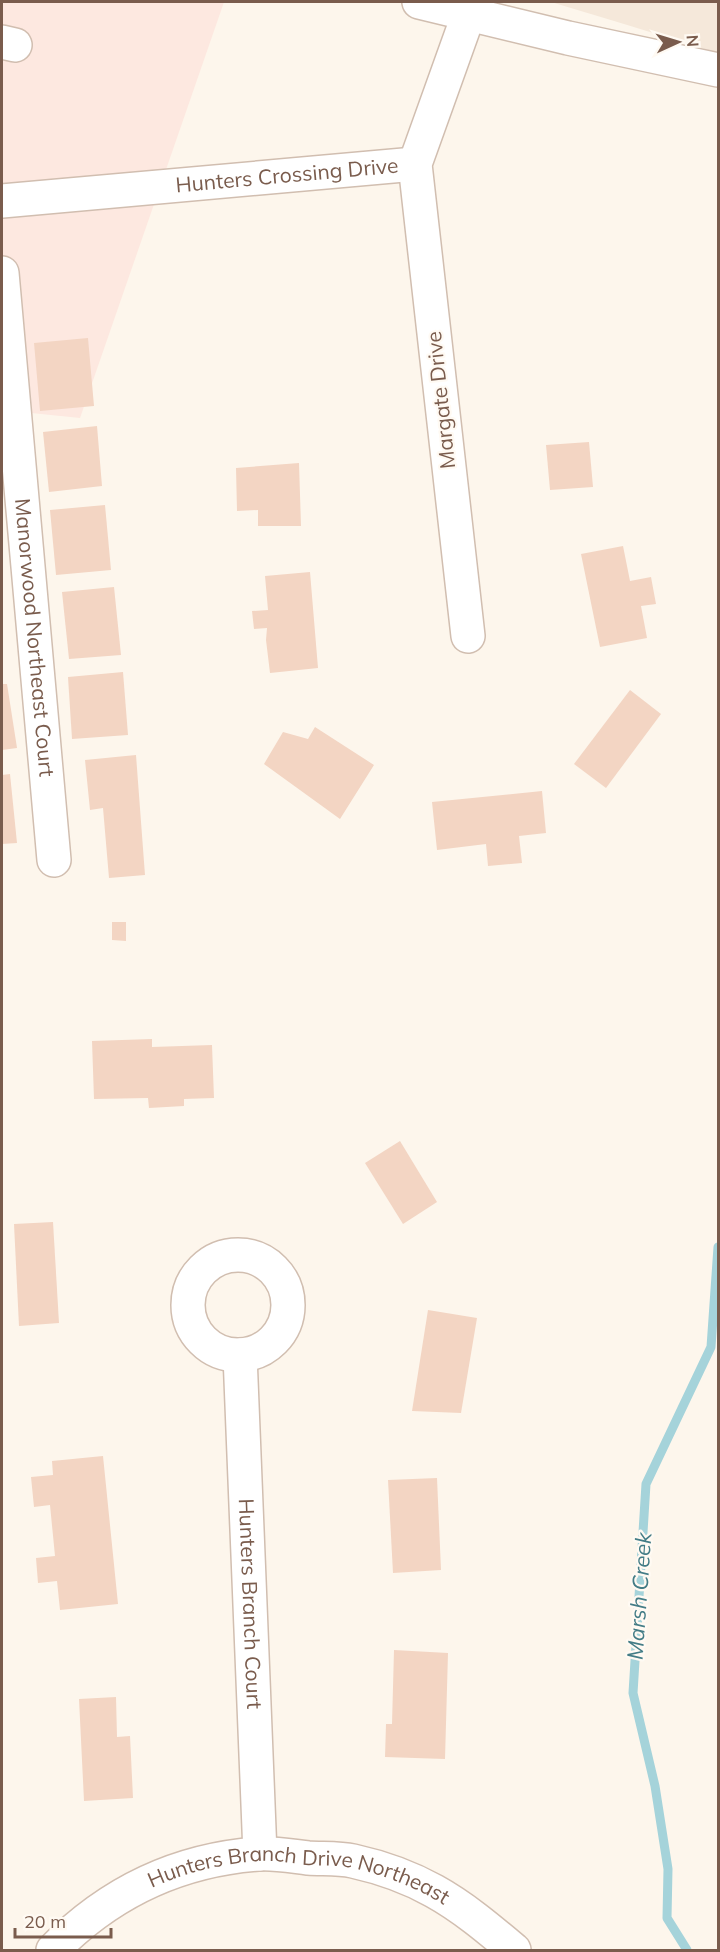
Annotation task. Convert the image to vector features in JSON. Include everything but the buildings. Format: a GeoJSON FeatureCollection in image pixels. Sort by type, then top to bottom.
{"type":"FeatureCollection","features":[{"type":"Feature","properties":{"kind":"street"},"geometry":{"type":"LineString","coordinates":[[419,2],[472,8],[591,43],[718,70]]}},
{"type":"Feature","properties":{"kind":"street","name":"Hunters Crossing Drive"},"geometry":{"type":"LineString","coordinates":[[2,201],[415,165],[472,8]]}},
{"type":"Feature","properties":{"kind":"street","name":"Margate Drive"},"geometry":{"type":"LineString","coordinates":[[415,165],[468,636]]}},
{"type":"Feature","properties":{"kind":"street","name":"Manorwood Northeast Court"},"geometry":{"type":"LineString","coordinates":[[2,273],[54,860]]}},
{"type":"Feature","properties":{"kind":"street","name":"Hunters Branch Court"},"geometry":{"type":"LineString","coordinates":[[240,1355],[260,1854]]}},
{"type":"Feature","properties":{"kind":"street","name":"Hunters Branch Drive Northeast"},"geometry":{"type":"LineString","coordinates":[[53,1950],[73,1930],[111,1901],[158,1877],[208,1861],[260,1854],[352,1861],[393,1873],[443,1896],[479,1920],[514,1950]]}},
{"type":"Feature","properties":{"kind":"shaded area"},"geometry":{"type":"Polygon","coordinates":[[[2,2],[224,2],[80,418],[2,410],[2,2]]]}},
{"type":"Feature","properties":{"kind":"shaded area"},"geometry":{"type":"Polygon","coordinates":[[[551,2],[718,2],[718,53],[624,24],[551,2]]]}},
{"type":"Feature","properties":{"kind":"waterway","name":"Marsh Creek"},"geometry":{"type":"LineString","coordinates":[[687,1950],[667,1918],[668,1869],[655,1786],[633,1693],[646,1484],[711,1347],[718,1247]]}}]}
